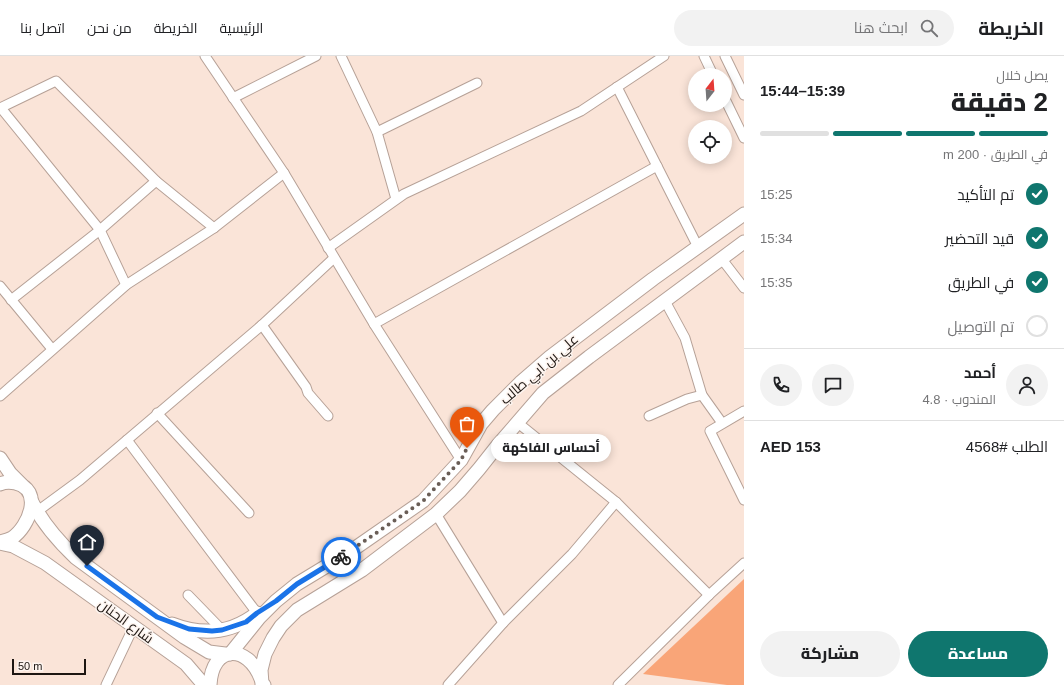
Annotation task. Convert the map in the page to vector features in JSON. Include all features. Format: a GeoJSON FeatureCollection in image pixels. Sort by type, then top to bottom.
{"type":"FeatureCollection","features":[{"type":"Feature","properties":{"kind":"main road","name":"علي بن ابي طالب"},"geometry":{"type":"LineString","coordinates":[[210,685],[210,676],[219,658],[227,654],[276,601],[297,584],[348,553],[423,501],[461,460],[481,424],[520,383],[556,352],[653,279],[744,214]]}},
{"type":"Feature","properties":{"kind":"main road","name":"علي بن ابي طالب"},"geometry":{"type":"LineString","coordinates":[[263,685],[261,670],[265,654],[281,626],[297,610],[362,570],[436,514],[460,491],[543,393],[744,242]]}},
{"type":"Feature","properties":{"kind":"main road"},"geometry":{"type":"LineString","coordinates":[[0,458],[10,473],[25,488]]}},
{"type":"Feature","properties":{"kind":"main road"},"geometry":{"type":"LineString","coordinates":[[0,484],[4,482],[17,484],[25,488]]}},
{"type":"Feature","properties":{"kind":"main road","name":"شارع الحنان"},"geometry":{"type":"LineString","coordinates":[[25,488],[30,494],[35,509],[60,543],[76,558],[184,637],[209,652],[227,654],[233,653],[251,661],[258,671],[263,685]]}},
{"type":"Feature","properties":{"kind":"main road"},"geometry":{"type":"LineString","coordinates":[[0,542],[12,538],[20,530],[31,510],[35,509]]}},
{"type":"Feature","properties":{"kind":"main road","name":"شارع الحنان"},"geometry":{"type":"LineString","coordinates":[[0,542],[13,546],[45,563],[186,664],[204,685]]}},
{"type":"Feature","properties":{"kind":"main road"},"geometry":{"type":"LineString","coordinates":[[157,617],[189,629],[212,631],[222,630],[246,622],[276,601]]}},
{"type":"Feature","properties":{"kind":"street"},"geometry":{"type":"LineString","coordinates":[[205,56],[284,172],[374,324],[461,460]]}},
{"type":"Feature","properties":{"kind":"street"},"geometry":{"type":"LineString","coordinates":[[233,98],[316,56]]}},
{"type":"Feature","properties":{"kind":"street"},"geometry":{"type":"LineString","coordinates":[[341,56],[377,132],[396,199]]}},
{"type":"Feature","properties":{"kind":"street"},"geometry":{"type":"LineString","coordinates":[[328,248],[404,194],[581,111],[664,56]]}},
{"type":"Feature","properties":{"kind":"street"},"geometry":{"type":"LineString","coordinates":[[704,56],[710,68]]}},
{"type":"Feature","properties":{"kind":"street"},"geometry":{"type":"LineString","coordinates":[[725,56],[744,94]]}},
{"type":"Feature","properties":{"kind":"street"},"geometry":{"type":"LineString","coordinates":[[126,285],[100,230],[0,108],[56,81],[156,181],[214,228]]}},
{"type":"Feature","properties":{"kind":"street"},"geometry":{"type":"LineString","coordinates":[[377,132],[476,83]]}},
{"type":"Feature","properties":{"kind":"street"},"geometry":{"type":"LineString","coordinates":[[617,87],[698,247]]}},
{"type":"Feature","properties":{"kind":"street"},"geometry":{"type":"LineString","coordinates":[[731,112],[744,138]]}},
{"type":"Feature","properties":{"kind":"street"},"geometry":{"type":"LineString","coordinates":[[374,324],[657,166]]}},
{"type":"Feature","properties":{"kind":"street"},"geometry":{"type":"LineString","coordinates":[[0,396],[126,285],[214,228],[284,172]]}},
{"type":"Feature","properties":{"kind":"street"},"geometry":{"type":"LineString","coordinates":[[11,300],[100,230],[156,181]]}},
{"type":"Feature","properties":{"kind":"street"},"geometry":{"type":"LineString","coordinates":[[35,509],[80,480],[262,325],[334,258]]}},
{"type":"Feature","properties":{"kind":"street"},"geometry":{"type":"LineString","coordinates":[[721,258],[744,288]]}},
{"type":"Feature","properties":{"kind":"street"},"geometry":{"type":"LineString","coordinates":[[0,286],[52,349]]}},
{"type":"Feature","properties":{"kind":"street"},"geometry":{"type":"LineString","coordinates":[[665,300],[685,338],[702,395],[722,423]]}},
{"type":"Feature","properties":{"kind":"street"},"geometry":{"type":"LineString","coordinates":[[262,325],[306,387],[308,393],[328,416]]}},
{"type":"Feature","properties":{"kind":"street"},"geometry":{"type":"LineString","coordinates":[[649,416],[687,399],[702,395]]}},
{"type":"Feature","properties":{"kind":"street"},"geometry":{"type":"LineString","coordinates":[[744,411],[710,431],[744,500]]}},
{"type":"Feature","properties":{"kind":"street"},"geometry":{"type":"LineString","coordinates":[[157,414],[249,513]]}},
{"type":"Feature","properties":{"kind":"street"},"geometry":{"type":"LineString","coordinates":[[518,423],[616,502],[709,596]]}},
{"type":"Feature","properties":{"kind":"street"},"geometry":{"type":"LineString","coordinates":[[127,440],[257,613]]}},
{"type":"Feature","properties":{"kind":"street"},"geometry":{"type":"LineString","coordinates":[[448,685],[503,623],[572,554],[616,502]]}},
{"type":"Feature","properties":{"kind":"street"},"geometry":{"type":"LineString","coordinates":[[436,514],[503,623]]}},
{"type":"Feature","properties":{"kind":"street"},"geometry":{"type":"LineString","coordinates":[[618,685],[744,563]]}},
{"type":"Feature","properties":{"kind":"street"},"geometry":{"type":"LineString","coordinates":[[188,595],[222,630]]}},
{"type":"Feature","properties":{"kind":"street"},"geometry":{"type":"LineString","coordinates":[[106,685],[134,626]]}},
{"type":"Feature","properties":{"kind":"shaded area"},"geometry":{"type":"Polygon","coordinates":[[[744,579],[744,685],[727,685],[643,674],[744,579]]]}},
{"type":"Feature","properties":{"kind":"way so far"},"geometry":{"type":"LineString","coordinates":[[341,557],[423,501],[461,460],[467,448]]}},
{"type":"Feature","properties":{"kind":"place","name":"أحساس الفاكهة"},"geometry":{"type":"Point","coordinates":[467,448]}},
{"type":"Feature","properties":{"kind":"route"},"geometry":{"type":"LineString","coordinates":[[87,566],[157,617],[189,629],[212,631],[234,627],[246,622],[297,584],[341,557]]}}]}
